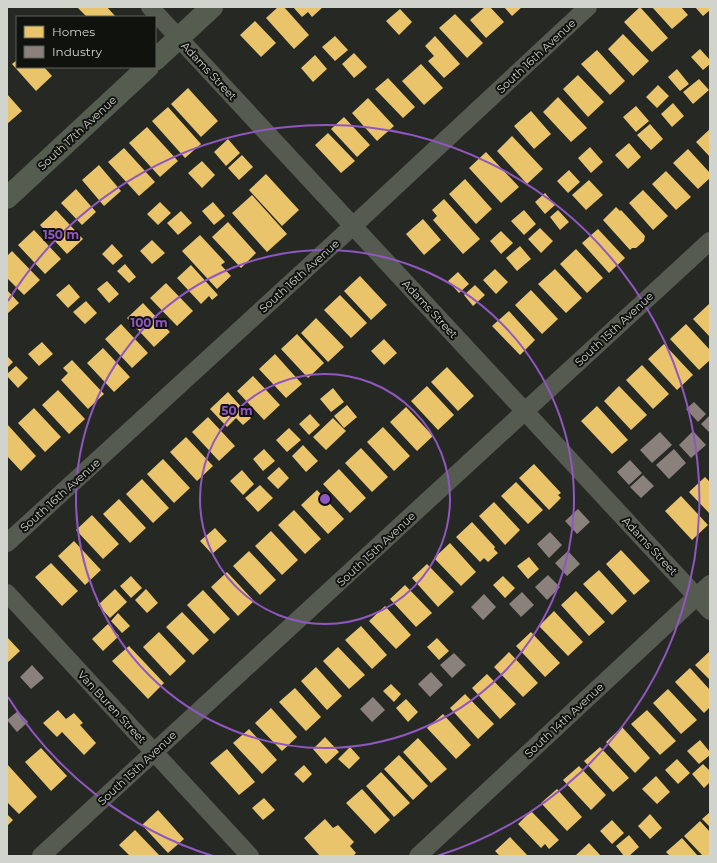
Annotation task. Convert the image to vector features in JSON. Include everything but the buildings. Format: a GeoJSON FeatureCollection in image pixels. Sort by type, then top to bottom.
{"type":"FeatureCollection","features":[{"type":"Feature","properties":{"kind":"street","name":"Adams Street"},"geometry":{"type":"LineString","coordinates":[[150,7],[710,611]]}},
{"type":"Feature","properties":{"kind":"street"},"geometry":{"type":"LineString","coordinates":[[156,59],[212,7]]}},
{"type":"Feature","properties":{"kind":"street","name":"South 16th Avenue"},"geometry":{"type":"LineString","coordinates":[[7,543],[353,226],[588,7]]}},
{"type":"Feature","properties":{"kind":"street","name":"South 17th Avenue"},"geometry":{"type":"LineString","coordinates":[[7,198],[147,68]]}},
{"type":"Feature","properties":{"kind":"street","name":"South 15th Avenue"},"geometry":{"type":"LineString","coordinates":[[41,856],[710,241]]}},
{"type":"Feature","properties":{"kind":"street","name":"South 14th Avenue"},"geometry":{"type":"LineString","coordinates":[[418,856],[710,584]]}},
{"type":"Feature","properties":{"kind":"street","name":"Van Buren Street"},"geometry":{"type":"LineString","coordinates":[[7,593],[250,856]]}}]}
